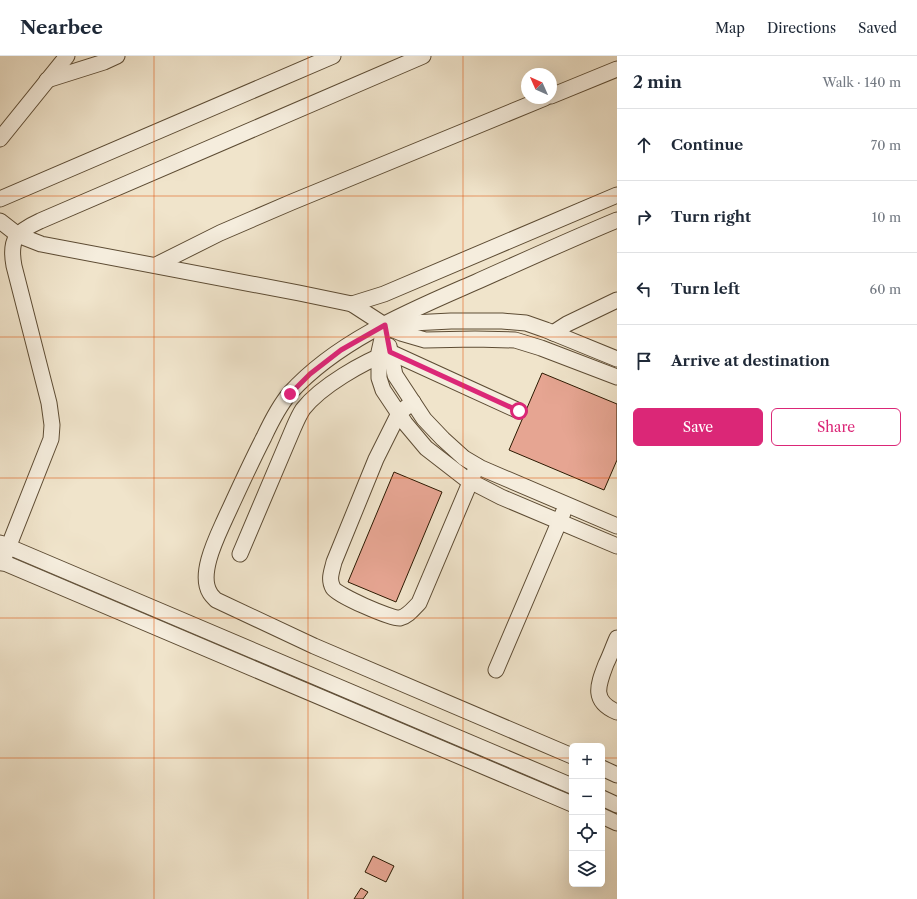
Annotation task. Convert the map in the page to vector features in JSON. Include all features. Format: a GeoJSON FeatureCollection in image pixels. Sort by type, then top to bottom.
{"type":"FeatureCollection","features":[{"type":"Feature","properties":{"kind":"street"},"geometry":{"type":"LineString","coordinates":[[0,139],[67,56]]}},
{"type":"Feature","properties":{"kind":"street"},"geometry":{"type":"LineString","coordinates":[[47,80],[104,62],[117,56]]}},
{"type":"Feature","properties":{"kind":"street"},"geometry":{"type":"LineString","coordinates":[[0,199],[333,56]]}},
{"type":"Feature","properties":{"kind":"street"},"geometry":{"type":"LineString","coordinates":[[423,56],[40,221],[25,228],[18,235],[11,251],[47,395],[52,425],[50,439],[42,463],[4,545],[1,562],[569,803]]}},
{"type":"Feature","properties":{"kind":"street"},"geometry":{"type":"LineString","coordinates":[[557,94],[617,69]]}},
{"type":"Feature","properties":{"kind":"street"},"geometry":{"type":"LineString","coordinates":[[156,265],[220,233],[292,202],[530,104]]}},
{"type":"Feature","properties":{"kind":"street"},"geometry":{"type":"LineString","coordinates":[[352,304],[384,294],[617,195]]}},
{"type":"Feature","properties":{"kind":"street"},"geometry":{"type":"LineString","coordinates":[[569,755],[314,646],[216,600],[210,593],[207,585],[206,572],[216,540],[250,462],[275,414],[290,394],[310,374],[341,350],[434,300],[617,220]]}},
{"type":"Feature","properties":{"kind":"street"},"geometry":{"type":"LineString","coordinates":[[0,221],[18,235],[41,244],[352,304],[400,333],[425,340],[515,340],[555,353],[617,377]]}},
{"type":"Feature","properties":{"kind":"street"},"geometry":{"type":"LineString","coordinates":[[553,333],[567,324],[617,300]]}},
{"type":"Feature","properties":{"kind":"street"},"geometry":{"type":"LineString","coordinates":[[385,325],[502,320],[526,323],[617,359]]}},
{"type":"Feature","properties":{"kind":"street"},"geometry":{"type":"LineString","coordinates":[[385,325],[385,354],[379,378],[383,390],[405,423],[426,448],[470,481],[501,497],[617,546]]}},
{"type":"Feature","properties":{"kind":"street"},"geometry":{"type":"LineString","coordinates":[[385,354],[395,375],[424,420],[464,458],[477,466],[617,526]]}},
{"type":"Feature","properties":{"kind":"street"},"geometry":{"type":"LineString","coordinates":[[385,354],[519,411]]}},
{"type":"Feature","properties":{"kind":"street"},"geometry":{"type":"LineString","coordinates":[[240,554],[302,410],[314,398],[342,376],[385,354]]}},
{"type":"Feature","properties":{"kind":"street"},"geometry":{"type":"LineString","coordinates":[[413,402],[399,413],[376,459],[334,562],[330,578],[333,589],[341,595],[383,614],[399,618],[410,613],[419,603],[477,466]]}},
{"type":"Feature","properties":{"kind":"street"},"geometry":{"type":"LineString","coordinates":[[496,670],[567,505]]}},
{"type":"Feature","properties":{"kind":"street"},"geometry":{"type":"LineString","coordinates":[[4,545],[569,785]]}},
{"type":"Feature","properties":{"kind":"street"},"geometry":{"type":"LineString","coordinates":[[617,638],[598,684],[602,701],[609,709],[617,712]]}},
{"type":"Feature","properties":{"kind":"street"},"geometry":{"type":"LineString","coordinates":[[605,769],[617,775]]}},
{"type":"Feature","properties":{"kind":"street"},"geometry":{"type":"LineString","coordinates":[[605,799],[617,805]]}},
{"type":"Feature","properties":{"kind":"street"},"geometry":{"type":"LineString","coordinates":[[605,817],[617,823]]}},
{"type":"Feature","properties":{"kind":"building"},"geometry":{"type":"Polygon","coordinates":[[[542,373],[617,404],[617,460],[604,490],[509,450],[542,373]]]}},
{"type":"Feature","properties":{"kind":"building"},"geometry":{"type":"Polygon","coordinates":[[[394,472],[442,492],[396,602],[348,582],[394,472]]]}},
{"type":"Feature","properties":{"kind":"building"},"geometry":{"type":"Polygon","coordinates":[[[373,856],[394,866],[386,882],[365,872],[373,856]]]}},
{"type":"Feature","properties":{"kind":"building"},"geometry":{"type":"Polygon","coordinates":[[[361,888],[368,892],[363,899],[354,899],[361,888]]]}},
{"type":"Feature","properties":{"kind":"route"},"geometry":{"type":"LineString","coordinates":[[290,394],[310,374],[341,350],[385,325],[390,352],[519,411]]}}]}
